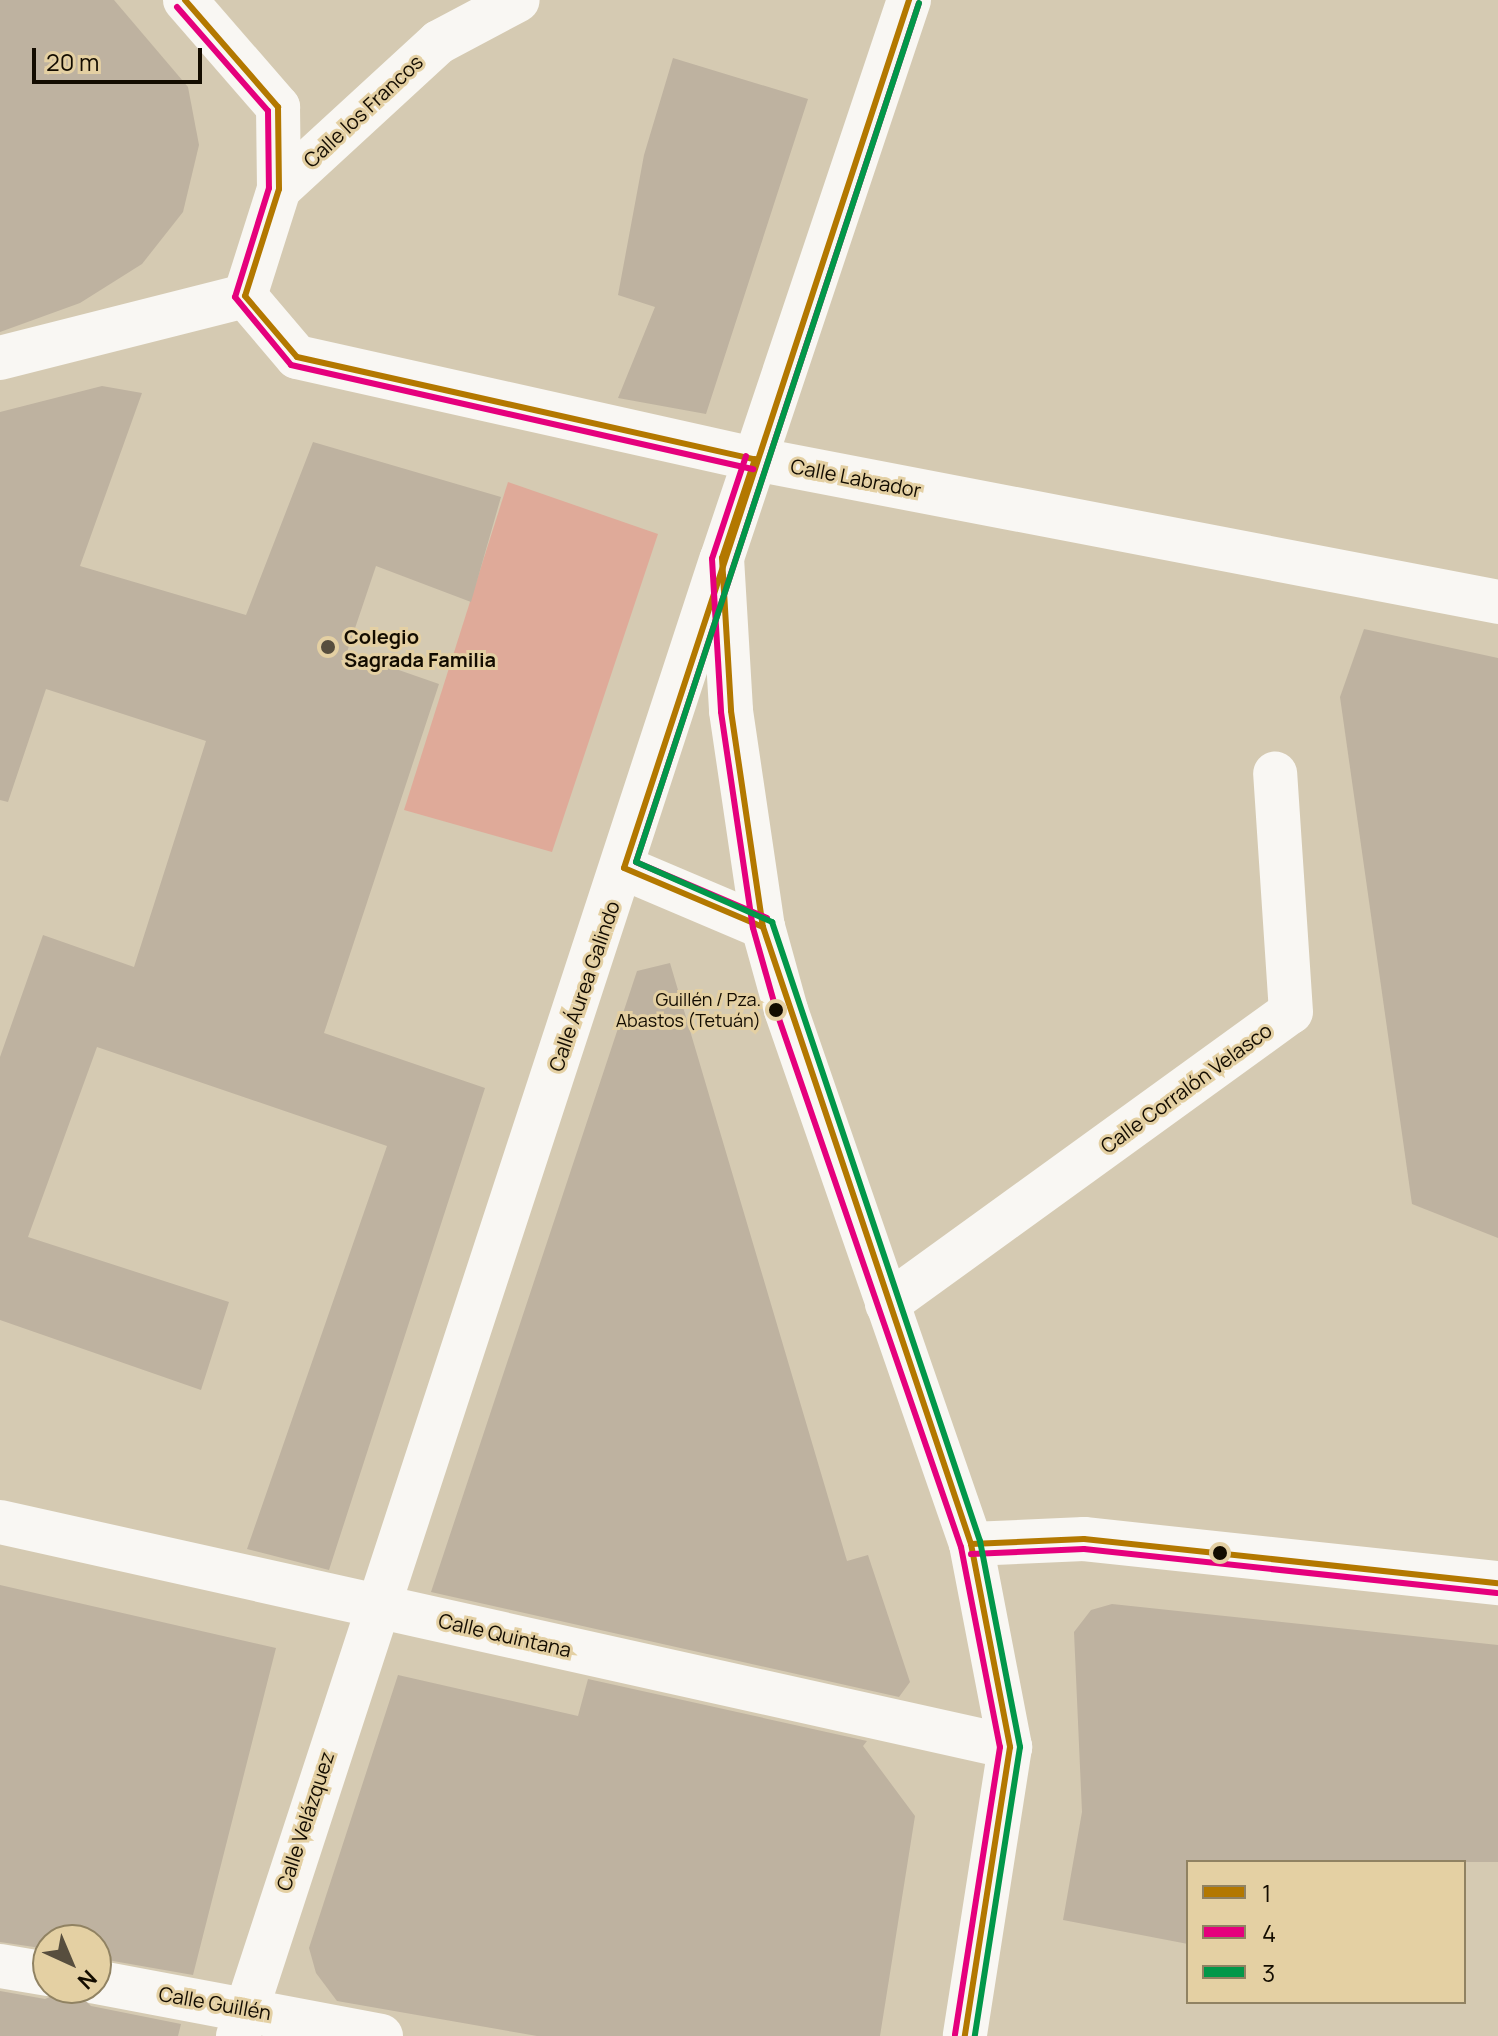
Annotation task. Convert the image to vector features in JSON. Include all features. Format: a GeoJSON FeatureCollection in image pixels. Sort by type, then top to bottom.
{"type":"FeatureCollection","features":[{"type":"Feature","properties":{"kind":"street"},"geometry":{"type":"LineString","coordinates":[[185,0],[278,107],[279,189]]}},
{"type":"Feature","properties":{"kind":"street","name":"Calle los Francos"},"geometry":{"type":"LineString","coordinates":[[245,296],[279,189],[439,42],[518,0]]}},
{"type":"Feature","properties":{"kind":"street","name":"Calle Áurea Galindo"},"geometry":{"type":"LineString","coordinates":[[375,1607],[624,868],[722,558],[909,0]]}},
{"type":"Feature","properties":{"kind":"street"},"geometry":{"type":"LineString","coordinates":[[0,358],[245,296]]}},
{"type":"Feature","properties":{"kind":"street","name":"Calle Labrador"},"geometry":{"type":"LineString","coordinates":[[245,296],[297,357],[755,459],[1498,597]]}},
{"type":"Feature","properties":{"kind":"street"},"geometry":{"type":"LineString","coordinates":[[722,558],[731,711],[763,927],[887,1304],[971,1544],[1010,1747],[965,2036]]}},
{"type":"Feature","properties":{"kind":"street","name":"Calle Corralón Velasco"},"geometry":{"type":"LineString","coordinates":[[887,1304],[1291,1012],[1275,774]]}},
{"type":"Feature","properties":{"kind":"street"},"geometry":{"type":"LineString","coordinates":[[624,868],[763,927]]}},
{"type":"Feature","properties":{"kind":"street","name":"Calle Quintana"},"geometry":{"type":"LineString","coordinates":[[0,1522],[1010,1747]]}},
{"type":"Feature","properties":{"kind":"street"},"geometry":{"type":"LineString","coordinates":[[971,1544],[1084,1539],[1498,1583]]}},
{"type":"Feature","properties":{"kind":"street","name":"Calle Velázquez"},"geometry":{"type":"LineString","coordinates":[[241,2022],[375,1607]]}},
{"type":"Feature","properties":{"kind":"street"},"geometry":{"type":"LineString","coordinates":[[0,1966],[32,1971]]}},
{"type":"Feature","properties":{"kind":"street","name":"Calle Guillén"},"geometry":{"type":"LineString","coordinates":[[112,1986],[241,2022],[381,2036]]}},
{"type":"Feature","properties":{"kind":"shaded area"},"geometry":{"type":"Polygon","coordinates":[[[508,482],[658,534],[552,852],[404,810],[508,482]]]}},
{"type":"Feature","properties":{"kind":"building"},"geometry":{"type":"Polygon","coordinates":[[[0,0],[114,0],[188,87],[199,145],[183,212],[142,264],[80,303],[0,332],[0,0]]]}},
{"type":"Feature","properties":{"kind":"building"},"geometry":{"type":"Polygon","coordinates":[[[673,58],[808,99],[706,414],[618,398],[655,307],[618,295],[644,155],[673,58]]]}},
{"type":"Feature","properties":{"kind":"building"},"geometry":{"type":"Polygon","coordinates":[[[102,386],[142,393],[80,566],[246,615],[313,442],[501,497],[471,602],[376,566],[347,652],[439,684],[324,1033],[485,1088],[329,1570],[247,1549],[387,1146],[97,1047],[28,1237],[229,1302],[201,1390],[0,1320],[0,1057],[43,935],[134,967],[206,741],[46,689],[8,802],[0,800],[0,412],[102,386]]]}},
{"type":"Feature","properties":{"kind":"building"},"geometry":{"type":"Polygon","coordinates":[[[1364,629],[1498,658],[1498,1238],[1412,1204],[1340,697],[1364,629]]]}},
{"type":"Feature","properties":{"kind":"building"},"geometry":{"type":"Polygon","coordinates":[[[670,963],[847,1561],[868,1555],[910,1682],[899,1697],[431,1592],[637,971],[670,963]]]}},
{"type":"Feature","properties":{"kind":"building"},"geometry":{"type":"Polygon","coordinates":[[[0,1585],[276,1648],[193,1975],[112,1961],[112,1924],[32,1924],[32,1947],[0,1942],[0,1585]]]}},
{"type":"Feature","properties":{"kind":"building"},"geometry":{"type":"Polygon","coordinates":[[[1112,1604],[1498,1645],[1498,1862],[1186,1860],[1186,1944],[1063,1920],[1082,1812],[1074,1632],[1091,1610],[1112,1604]]]}},
{"type":"Feature","properties":{"kind":"building"},"geometry":{"type":"Polygon","coordinates":[[[398,1675],[578,1716],[588,1679],[867,1741],[863,1746],[915,1816],[880,2036],[537,2036],[337,2001],[316,1973],[309,1948],[398,1675]]]}},
{"type":"Feature","properties":{"kind":"building"},"geometry":{"type":"Polygon","coordinates":[[[0,1991],[32,1997],[32,2004],[89,2004],[181,2024],[178,2036],[0,2036],[0,1991]]]}},
{"type":"Feature","properties":{"kind":"transit line","name":"1"},"geometry":{"type":"LineString","coordinates":[[185,0],[278,107],[279,189],[245,296],[297,357],[755,459]]}},
{"type":"Feature","properties":{"kind":"transit line","name":"1"},"geometry":{"type":"LineString","coordinates":[[763,927],[624,868],[909,0]]}},
{"type":"Feature","properties":{"kind":"transit line","name":"4"},"geometry":{"type":"LineString","coordinates":[[767,918],[636,862],[919,3]]}},
{"type":"Feature","properties":{"kind":"transit line","name":"3"},"geometry":{"type":"LineString","coordinates":[[919,3],[636,862],[772,922],[980,1541],[1020,1747],[975,2036]]}},
{"type":"Feature","properties":{"kind":"transit line","name":"4"},"geometry":{"type":"LineString","coordinates":[[177,7],[268,111],[269,188],[235,297],[291,365],[753,469]]}},
{"type":"Feature","properties":{"kind":"transit line","name":"4"},"geometry":{"type":"LineString","coordinates":[[746,456],[712,559],[721,712],[753,928],[777,1013],[961,1547],[1000,1747],[955,2034]]}},
{"type":"Feature","properties":{"kind":"transit line","name":"1"},"geometry":{"type":"LineString","coordinates":[[755,459],[722,558],[731,711],[763,927],[971,1544],[1010,1747],[965,2036]]}},
{"type":"Feature","properties":{"kind":"transit line","name":"1"},"geometry":{"type":"LineString","coordinates":[[971,1544],[1084,1539],[1498,1583]]}},
{"type":"Feature","properties":{"kind":"transit line","name":"4"},"geometry":{"type":"LineString","coordinates":[[971,1554],[1084,1549],[1497,1593]]}},
{"type":"Feature","properties":{"kind":"place","name":"Colegio Sagrada Familia"},"geometry":{"type":"Point","coordinates":[328,647]}},
{"type":"Feature","properties":{"kind":"place","name":"Guillén / Pza. Abastos (Tetuán)"},"geometry":{"type":"Point","coordinates":[776,1010]}}]}
